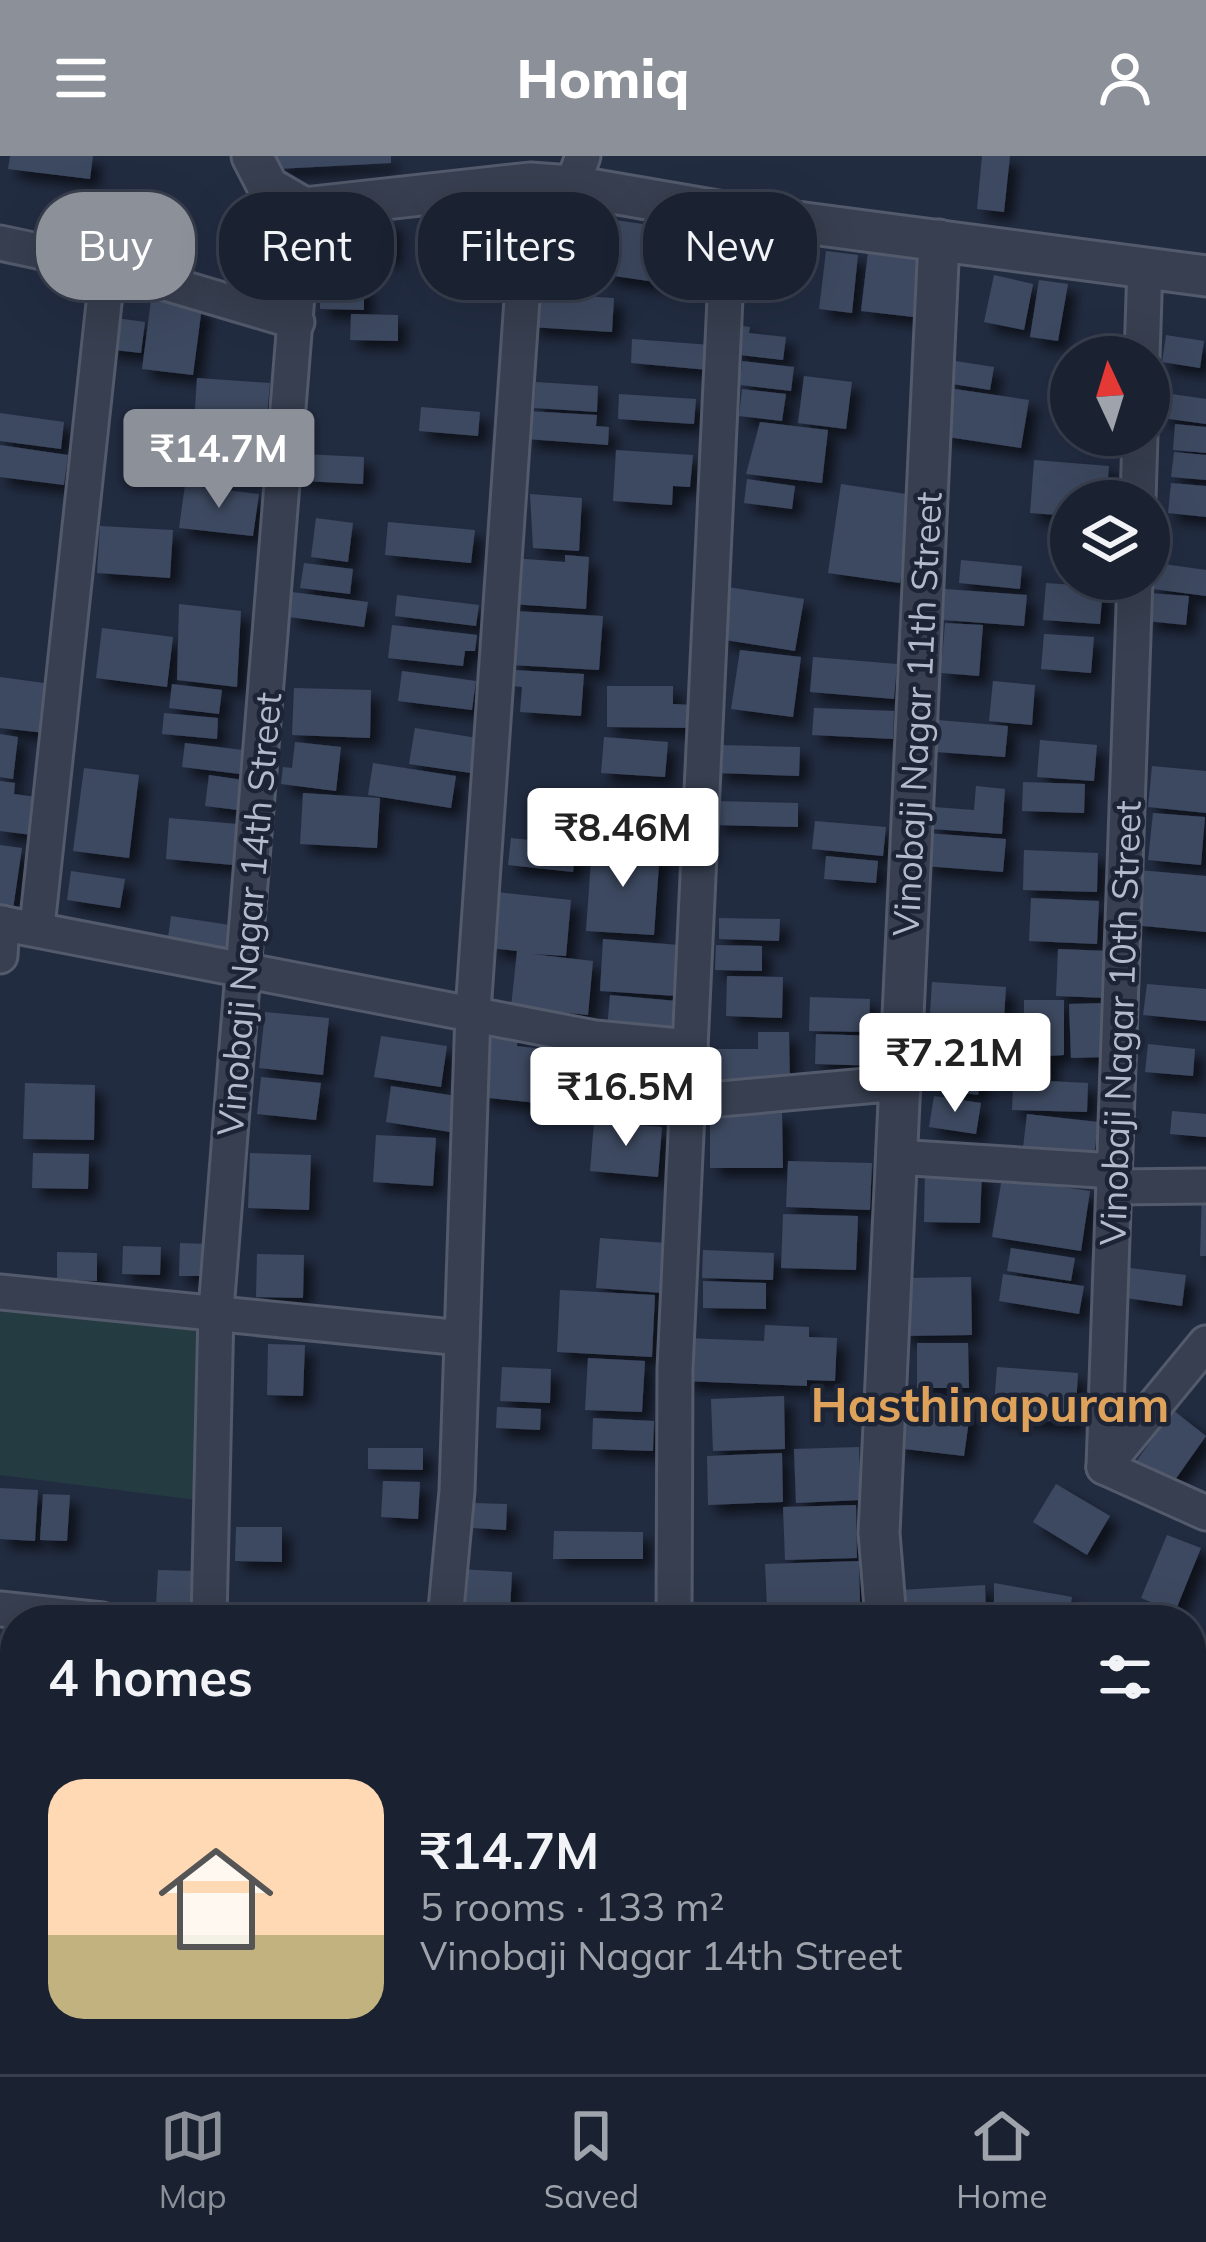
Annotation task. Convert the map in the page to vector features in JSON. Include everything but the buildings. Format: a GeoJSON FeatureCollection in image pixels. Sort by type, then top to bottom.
{"type":"FeatureCollection","features":[{"type":"Feature","properties":{"kind":"street"},"geometry":{"type":"LineString","coordinates":[[252,156],[268,187],[277,192]]}},
{"type":"Feature","properties":{"kind":"street"},"geometry":{"type":"LineString","coordinates":[[394,198],[530,183],[578,171],[655,192]]}},
{"type":"Feature","properties":{"kind":"street"},"geometry":{"type":"LineString","coordinates":[[447,1605],[454,1540],[473,1012],[530,183]]}},
{"type":"Feature","properties":{"kind":"street"},"geometry":{"type":"LineString","coordinates":[[817,224],[1206,276]]}},
{"type":"Feature","properties":{"kind":"street","name":"Vinobaji Nagar 11th Street"},"geometry":{"type":"LineString","coordinates":[[885,1605],[879,1533],[939,240]]}},
{"type":"Feature","properties":{"kind":"street"},"geometry":{"type":"LineString","coordinates":[[0,243],[36,251]]}},
{"type":"Feature","properties":{"kind":"street"},"geometry":{"type":"LineString","coordinates":[[1143,336],[1145,266]]}},
{"type":"Feature","properties":{"kind":"street"},"geometry":{"type":"LineString","coordinates":[[195,292],[297,322]]}},
{"type":"Feature","properties":{"kind":"street"},"geometry":{"type":"LineString","coordinates":[[37,927],[104,300]]}},
{"type":"Feature","properties":{"kind":"street","name":"Vinobaji Nagar 14th Street"},"geometry":{"type":"LineString","coordinates":[[209,1605],[216,1310],[298,300]]}},
{"type":"Feature","properties":{"kind":"street"},"geometry":{"type":"LineString","coordinates":[[674,1605],[675,1369],[725,300]]}},
{"type":"Feature","properties":{"kind":"street","name":"Vinobaji Nagar 10th Street"},"geometry":{"type":"LineString","coordinates":[[1104,1467],[1134,600]]}},
{"type":"Feature","properties":{"kind":"street"},"geometry":{"type":"LineString","coordinates":[[1,934],[37,927],[244,973],[595,1038],[690,1046]]}},
{"type":"Feature","properties":{"kind":"street"},"geometry":{"type":"LineString","coordinates":[[686,1102],[900,1083]]}},
{"type":"Feature","properties":{"kind":"street"},"geometry":{"type":"LineString","coordinates":[[896,1157],[1206,1186]]}},
{"type":"Feature","properties":{"kind":"street"},"geometry":{"type":"LineString","coordinates":[[0,1292],[462,1338]]}},
{"type":"Feature","properties":{"kind":"street"},"geometry":{"type":"LineString","coordinates":[[1206,1343],[1104,1467],[1206,1513]]}},
{"type":"Feature","properties":{"kind":"shaded area"},"geometry":{"type":"Polygon","coordinates":[[[0,1292],[216,1310],[212,1502],[0,1475],[0,1292]]]}},
{"type":"Feature","properties":{"kind":"district","name":"Hasthinapuram"},"geometry":{"type":"Point","coordinates":[990,1405]}}]}
